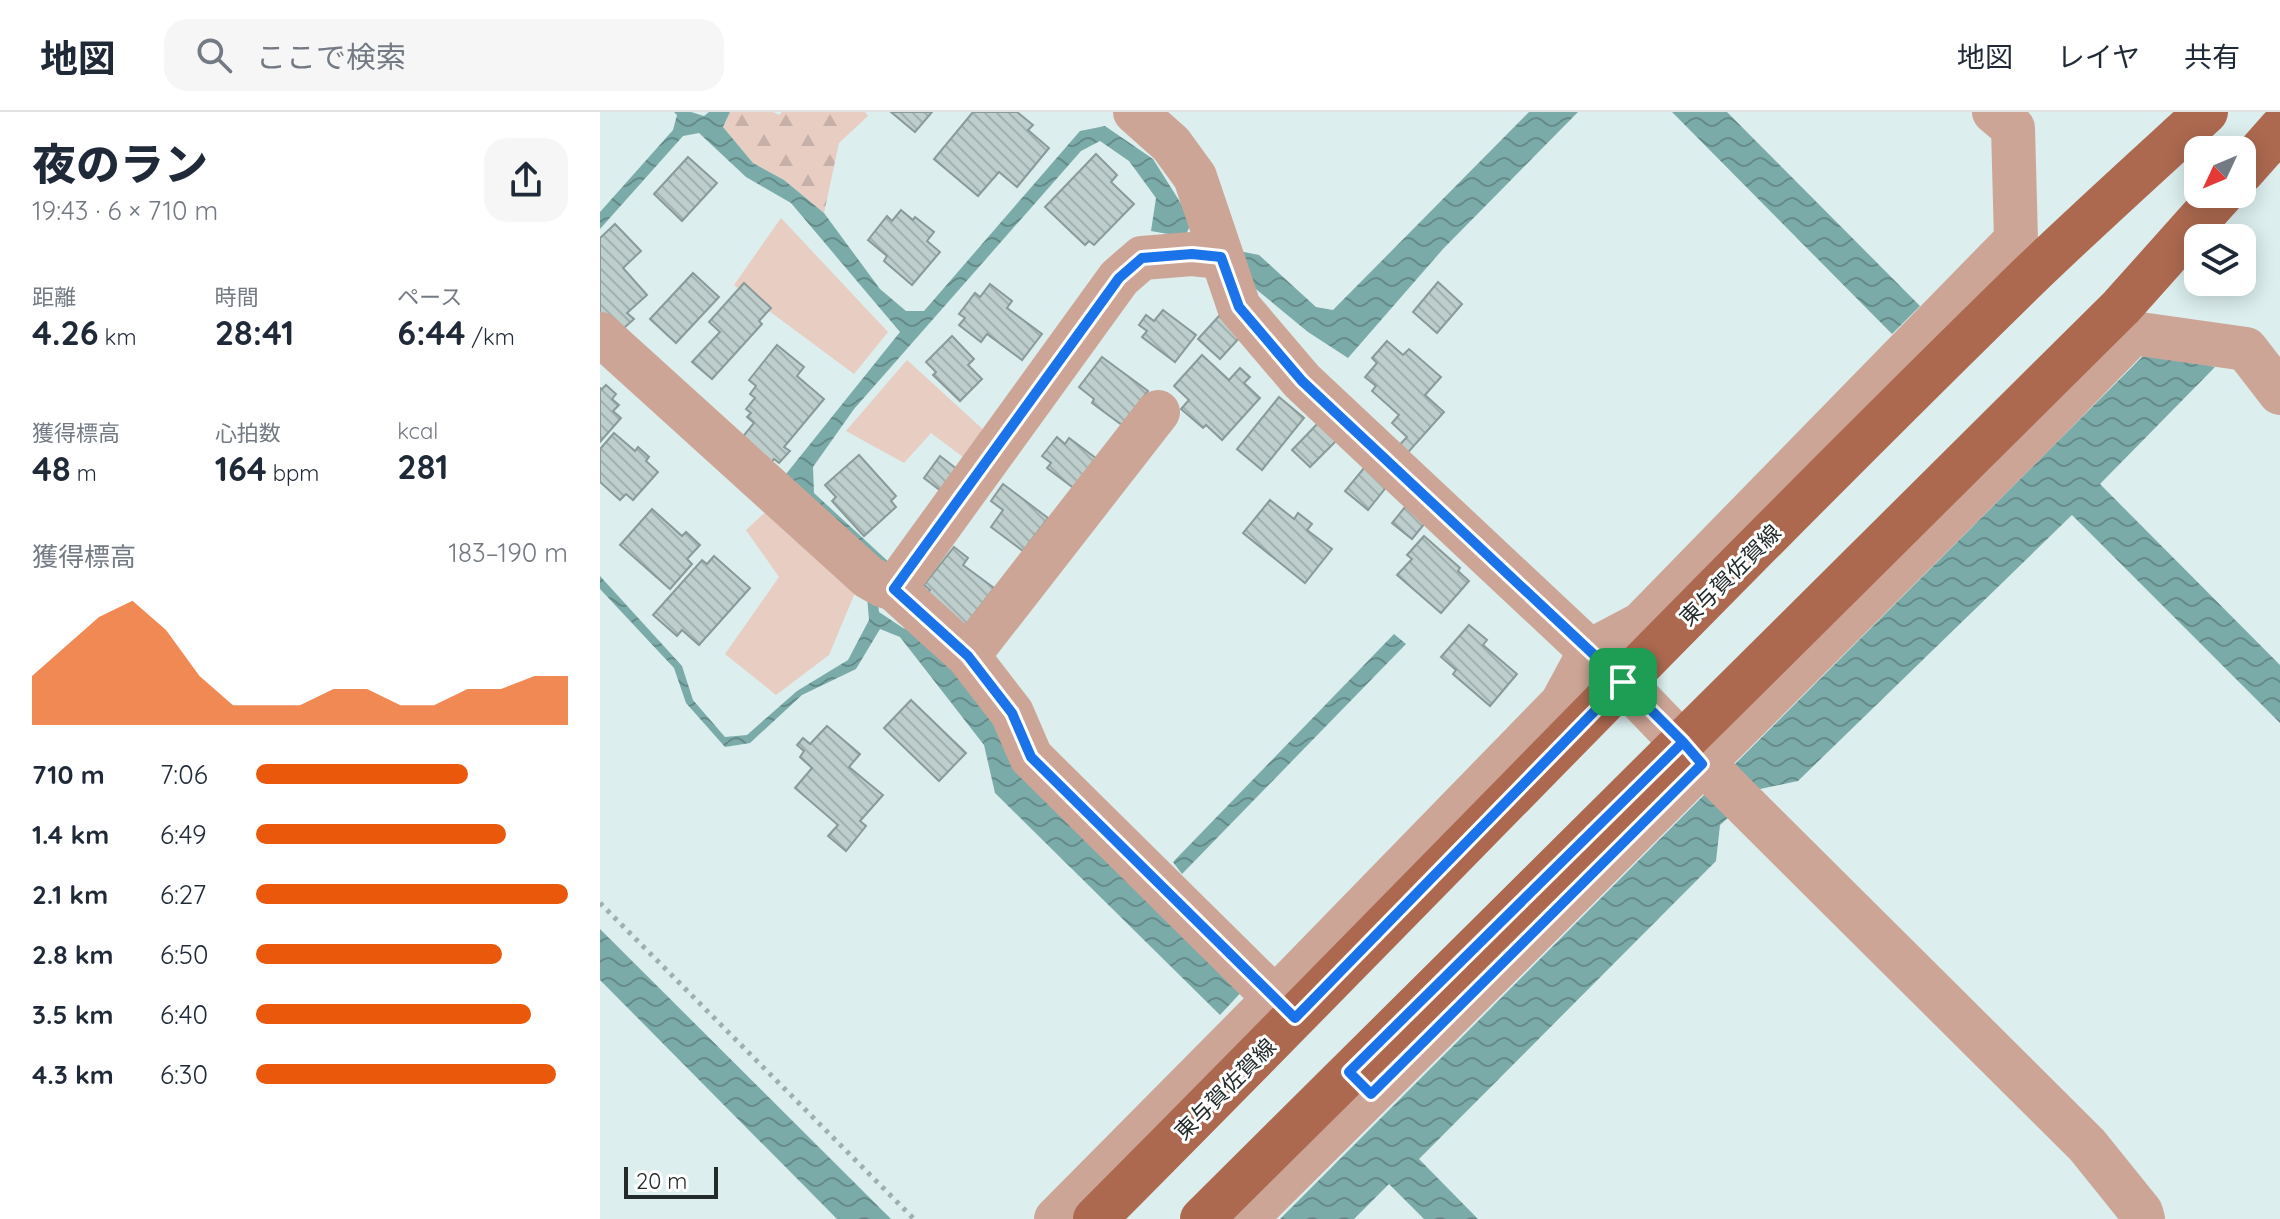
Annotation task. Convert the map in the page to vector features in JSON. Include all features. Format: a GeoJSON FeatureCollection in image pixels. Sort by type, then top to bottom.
{"type":"FeatureCollection","features":[{"type":"Feature","properties":{"kind":"main road","name":"東与賀佐賀線"},"geometry":{"type":"LineString","coordinates":[[1095,1219],[1285,1008],[1623,682],[2029,276],[2206,112]]}},
{"type":"Feature","properties":{"kind":"main road"},"geometry":{"type":"LineString","coordinates":[[2256,156],[2280,129]]}},
{"type":"Feature","properties":{"kind":"main road"},"geometry":{"type":"LineString","coordinates":[[1202,1219],[1360,1083],[1701,761],[2209,208]]}},
{"type":"Feature","properties":{"kind":"street"},"geometry":{"type":"LineString","coordinates":[[1135,112],[1171,144],[1195,177],[1239,307],[1302,381],[1623,682],[2087,1145],[2141,1212],[2143,1219]]}},
{"type":"Feature","properties":{"kind":"street"},"geometry":{"type":"LineString","coordinates":[[1056,1219],[1285,1008],[1562,703],[1590,651],[1641,624],[2016,240],[2013,128],[1994,112]]}},
{"type":"Feature","properties":{"kind":"street"},"geometry":{"type":"LineString","coordinates":[[882,584],[1119,278],[1142,258],[1192,254],[1221,257]]}},
{"type":"Feature","properties":{"kind":"street"},"geometry":{"type":"LineString","coordinates":[[1701,761],[2133,333],[2246,349],[2280,393]]}},
{"type":"Feature","properties":{"kind":"street"},"geometry":{"type":"LineString","coordinates":[[600,334],[882,584],[968,656],[1012,713],[1031,757],[1285,1008]]}},
{"type":"Feature","properties":{"kind":"street"},"geometry":{"type":"LineString","coordinates":[[968,656],[1158,412]]}},
{"type":"Feature","properties":{"kind":"street"},"geometry":{"type":"LineString","coordinates":[[1245,1219],[1360,1083]]}},
{"type":"Feature","properties":{"kind":"path"},"geometry":{"type":"LineString","coordinates":[[600,903],[914,1219]]}},
{"type":"Feature","properties":{"kind":"green space"},"geometry":{"type":"Polygon","coordinates":[[[730,112],[773,112],[779,115],[782,112],[865,112],[868,116],[839,143],[824,213],[784,180],[753,163],[723,127],[730,112]]]}},
{"type":"Feature","properties":{"kind":"green space"},"geometry":{"type":"Polygon","coordinates":[[[781,218],[888,332],[854,374],[734,285],[781,218]]]}},
{"type":"Feature","properties":{"kind":"green space"},"geometry":{"type":"Polygon","coordinates":[[[907,360],[988,434],[967,460],[931,433],[904,463],[846,431],[907,360]]]}},
{"type":"Feature","properties":{"kind":"green space"},"geometry":{"type":"Polygon","coordinates":[[[773,505],[857,588],[829,655],[776,695],[725,654],[779,577],[746,530],[773,505]]]}},
{"type":"Feature","properties":{"kind":"water"},"geometry":{"type":"Polygon","coordinates":[[[674,112],[704,116],[709,112],[730,112],[723,127],[753,163],[784,180],[824,213],[880,289],[906,311],[924,311],[1080,131],[1105,126],[1153,159],[1192,221],[1185,237],[1151,231],[1156,198],[1129,161],[1100,141],[1081,151],[854,409],[813,467],[814,493],[892,565],[877,594],[879,612],[903,628],[927,634],[1245,988],[1220,1015],[995,793],[984,745],[900,637],[880,629],[856,669],[802,695],[750,743],[725,747],[686,703],[674,668],[600,589],[600,576],[682,666],[693,700],[725,737],[747,735],[797,691],[848,660],[869,620],[867,596],[782,479],[900,332],[791,203],[746,177],[699,133],[683,136],[600,229],[600,212],[673,130],[677,115],[674,112]]]}},
{"type":"Feature","properties":{"kind":"water"},"geometry":{"type":"Polygon","coordinates":[[[1529,112],[1578,112],[1443,249],[1348,358],[1308,332],[1240,276],[1239,251],[1259,255],[1316,307],[1333,310],[1529,112]]]}},
{"type":"Feature","properties":{"kind":"water"},"geometry":{"type":"Polygon","coordinates":[[[1672,112],[1727,112],[1920,306],[1892,334],[1672,112]]]}},
{"type":"Feature","properties":{"kind":"water"},"geometry":{"type":"Polygon","coordinates":[[[2149,350],[2215,367],[2100,484],[2280,665],[2280,723],[2072,515],[1798,781],[1760,789],[1720,825],[1716,861],[1419,1159],[1478,1219],[1424,1219],[1389,1184],[1354,1219],[1280,1219],[2149,350]]]}},
{"type":"Feature","properties":{"kind":"water"},"geometry":{"type":"Polygon","coordinates":[[[1394,634],[1406,644],[1182,874],[1173,862],[1394,634]]]}},
{"type":"Feature","properties":{"kind":"water"},"geometry":{"type":"Polygon","coordinates":[[[600,929],[891,1219],[837,1219],[600,980],[600,929]]]}},
{"type":"Feature","properties":{"kind":"building"},"geometry":{"type":"Polygon","coordinates":[[[891,112],[932,112],[915,132],[891,112]]]}},
{"type":"Feature","properties":{"kind":"building"},"geometry":{"type":"Polygon","coordinates":[[[973,112],[1017,112],[1033,125],[1028,130],[1049,148],[1017,187],[999,172],[978,196],[934,159],[973,112]]]}},
{"type":"Feature","properties":{"kind":"building"},"geometry":{"type":"Polygon","coordinates":[[[1096,154],[1117,175],[1111,182],[1134,204],[1094,245],[1089,241],[1085,245],[1045,207],[1096,154]]]}},
{"type":"Feature","properties":{"kind":"building"},"geometry":{"type":"Polygon","coordinates":[[[688,157],[717,183],[682,221],[654,194],[688,157]]]}},
{"type":"Feature","properties":{"kind":"building"},"geometry":{"type":"Polygon","coordinates":[[[901,210],[934,232],[927,241],[940,252],[912,285],[884,261],[887,256],[868,240],[887,216],[892,221],[901,210]]]}},
{"type":"Feature","properties":{"kind":"building"},"geometry":{"type":"Polygon","coordinates":[[[615,224],[641,251],[623,268],[647,295],[627,313],[634,319],[624,328],[600,321],[600,238],[615,224]]]}},
{"type":"Feature","properties":{"kind":"building"},"geometry":{"type":"Polygon","coordinates":[[[693,273],[719,297],[676,343],[650,319],[693,273]]]}},
{"type":"Feature","properties":{"kind":"building"},"geometry":{"type":"Polygon","coordinates":[[[1438,282],[1462,304],[1437,333],[1413,312],[1438,282]]]}},
{"type":"Feature","properties":{"kind":"building"},"geometry":{"type":"Polygon","coordinates":[[[744,283],[771,308],[759,321],[762,324],[712,379],[692,362],[720,332],[709,322],[744,283]]]}},
{"type":"Feature","properties":{"kind":"building"},"geometry":{"type":"Polygon","coordinates":[[[990,284],[1012,301],[1007,308],[1042,334],[1022,360],[987,334],[981,342],[959,325],[965,318],[959,314],[975,293],[980,297],[990,284]]]}},
{"type":"Feature","properties":{"kind":"building"},"geometry":{"type":"Polygon","coordinates":[[[1163,310],[1196,335],[1175,362],[1142,337],[1147,331],[1139,325],[1146,315],[1154,321],[1163,310]]]}},
{"type":"Feature","properties":{"kind":"building"},"geometry":{"type":"Polygon","coordinates":[[[1219,316],[1241,336],[1220,359],[1198,339],[1219,316]]]}},
{"type":"Feature","properties":{"kind":"building"},"geometry":{"type":"Polygon","coordinates":[[[952,336],[974,359],[968,365],[982,379],[960,401],[933,375],[936,372],[926,362],[952,336]]]}},
{"type":"Feature","properties":{"kind":"building"},"geometry":{"type":"Polygon","coordinates":[[[1387,341],[1403,355],[1409,349],[1441,377],[1425,395],[1444,412],[1403,458],[1394,451],[1407,437],[1392,423],[1399,415],[1372,391],[1376,386],[1365,377],[1377,363],[1372,358],[1387,341]]]}},
{"type":"Feature","properties":{"kind":"building"},"geometry":{"type":"Polygon","coordinates":[[[777,345],[804,367],[797,376],[824,399],[784,447],[790,451],[779,463],[774,459],[770,464],[741,439],[754,423],[747,417],[751,413],[746,409],[755,398],[750,394],[756,386],[749,380],[777,345]]]}},
{"type":"Feature","properties":{"kind":"building"},"geometry":{"type":"Polygon","coordinates":[[[1202,355],[1229,380],[1240,368],[1250,377],[1244,383],[1260,398],[1222,440],[1181,409],[1189,400],[1174,386],[1202,355]]]}},
{"type":"Feature","properties":{"kind":"building"},"geometry":{"type":"Polygon","coordinates":[[[1102,357],[1148,391],[1122,425],[1092,403],[1094,399],[1079,387],[1102,357]]]}},
{"type":"Feature","properties":{"kind":"building"},"geometry":{"type":"Polygon","coordinates":[[[606,385],[616,394],[612,399],[619,405],[613,411],[621,418],[600,442],[600,388],[606,385]]]}},
{"type":"Feature","properties":{"kind":"building"},"geometry":{"type":"Polygon","coordinates":[[[1279,397],[1304,418],[1262,470],[1237,449],[1279,397]]]}},
{"type":"Feature","properties":{"kind":"building"},"geometry":{"type":"Polygon","coordinates":[[[1323,418],[1341,436],[1310,467],[1292,450],[1323,418]]]}},
{"type":"Feature","properties":{"kind":"building"},"geometry":{"type":"Polygon","coordinates":[[[614,433],[635,451],[638,447],[649,457],[646,461],[658,472],[633,500],[626,494],[620,500],[600,482],[600,449],[614,433]]]}},
{"type":"Feature","properties":{"kind":"building"},"geometry":{"type":"Polygon","coordinates":[[[1057,437],[1065,444],[1069,438],[1097,459],[1075,489],[1047,468],[1051,463],[1042,456],[1057,437]]]}},
{"type":"Feature","properties":{"kind":"building"},"geometry":{"type":"Polygon","coordinates":[[[859,455],[896,496],[891,501],[896,507],[864,536],[832,501],[836,497],[825,485],[859,455]]]}},
{"type":"Feature","properties":{"kind":"building"},"geometry":{"type":"Polygon","coordinates":[[[940,456],[958,470],[941,491],[924,478],[940,456]]]}},
{"type":"Feature","properties":{"kind":"building"},"geometry":{"type":"Polygon","coordinates":[[[1369,462],[1392,480],[1368,510],[1345,491],[1369,462]]]}},
{"type":"Feature","properties":{"kind":"building"},"geometry":{"type":"Polygon","coordinates":[[[1003,484],[1048,518],[1023,551],[991,527],[1003,510],[991,501],[1003,484]]]}},
{"type":"Feature","properties":{"kind":"building"},"geometry":{"type":"Polygon","coordinates":[[[1270,500],[1294,519],[1298,513],[1312,524],[1307,530],[1332,549],[1305,583],[1243,533],[1270,500]]]}},
{"type":"Feature","properties":{"kind":"building"},"geometry":{"type":"Polygon","coordinates":[[[1410,501],[1430,517],[1412,539],[1392,523],[1410,501]]]}},
{"type":"Feature","properties":{"kind":"building"},"geometry":{"type":"Polygon","coordinates":[[[652,509],[682,536],[686,532],[700,545],[687,559],[692,564],[670,589],[620,545],[652,509]]]}},
{"type":"Feature","properties":{"kind":"building"},"geometry":{"type":"Polygon","coordinates":[[[1424,536],[1460,568],[1458,571],[1469,581],[1441,613],[1397,575],[1412,559],[1407,555],[1424,536]]]}},
{"type":"Feature","properties":{"kind":"building"},"geometry":{"type":"Polygon","coordinates":[[[954,547],[968,558],[963,565],[994,588],[964,627],[924,597],[930,590],[924,585],[954,547]]]}},
{"type":"Feature","properties":{"kind":"building"},"geometry":{"type":"Polygon","coordinates":[[[714,556],[750,588],[699,645],[682,630],[677,636],[653,615],[702,560],[707,564],[714,556]]]}},
{"type":"Feature","properties":{"kind":"building"},"geometry":{"type":"Polygon","coordinates":[[[1469,625],[1487,640],[1483,645],[1517,674],[1490,706],[1453,674],[1456,670],[1441,657],[1469,625]]]}},
{"type":"Feature","properties":{"kind":"building"},"geometry":{"type":"Polygon","coordinates":[[[911,700],[966,753],[939,781],[884,728],[911,700]]]}},
{"type":"Feature","properties":{"kind":"building"},"geometry":{"type":"Polygon","coordinates":[[[827,726],[860,754],[849,767],[883,795],[860,821],[866,826],[846,851],[828,836],[838,825],[795,788],[812,768],[800,757],[804,751],[797,745],[803,738],[810,744],[827,726]]]}},
{"type":"Feature","properties":{"kind":"route"},"geometry":{"type":"LineString","coordinates":[[1623,682],[1295,1018],[1031,757],[1012,713],[968,656],[894,589],[1119,278],[1142,258],[1192,254],[1221,257],[1239,307],[1302,381],[1623,682],[1683,742],[1702,764],[1371,1094],[1349,1072],[1683,742],[1623,682]]}}]}
